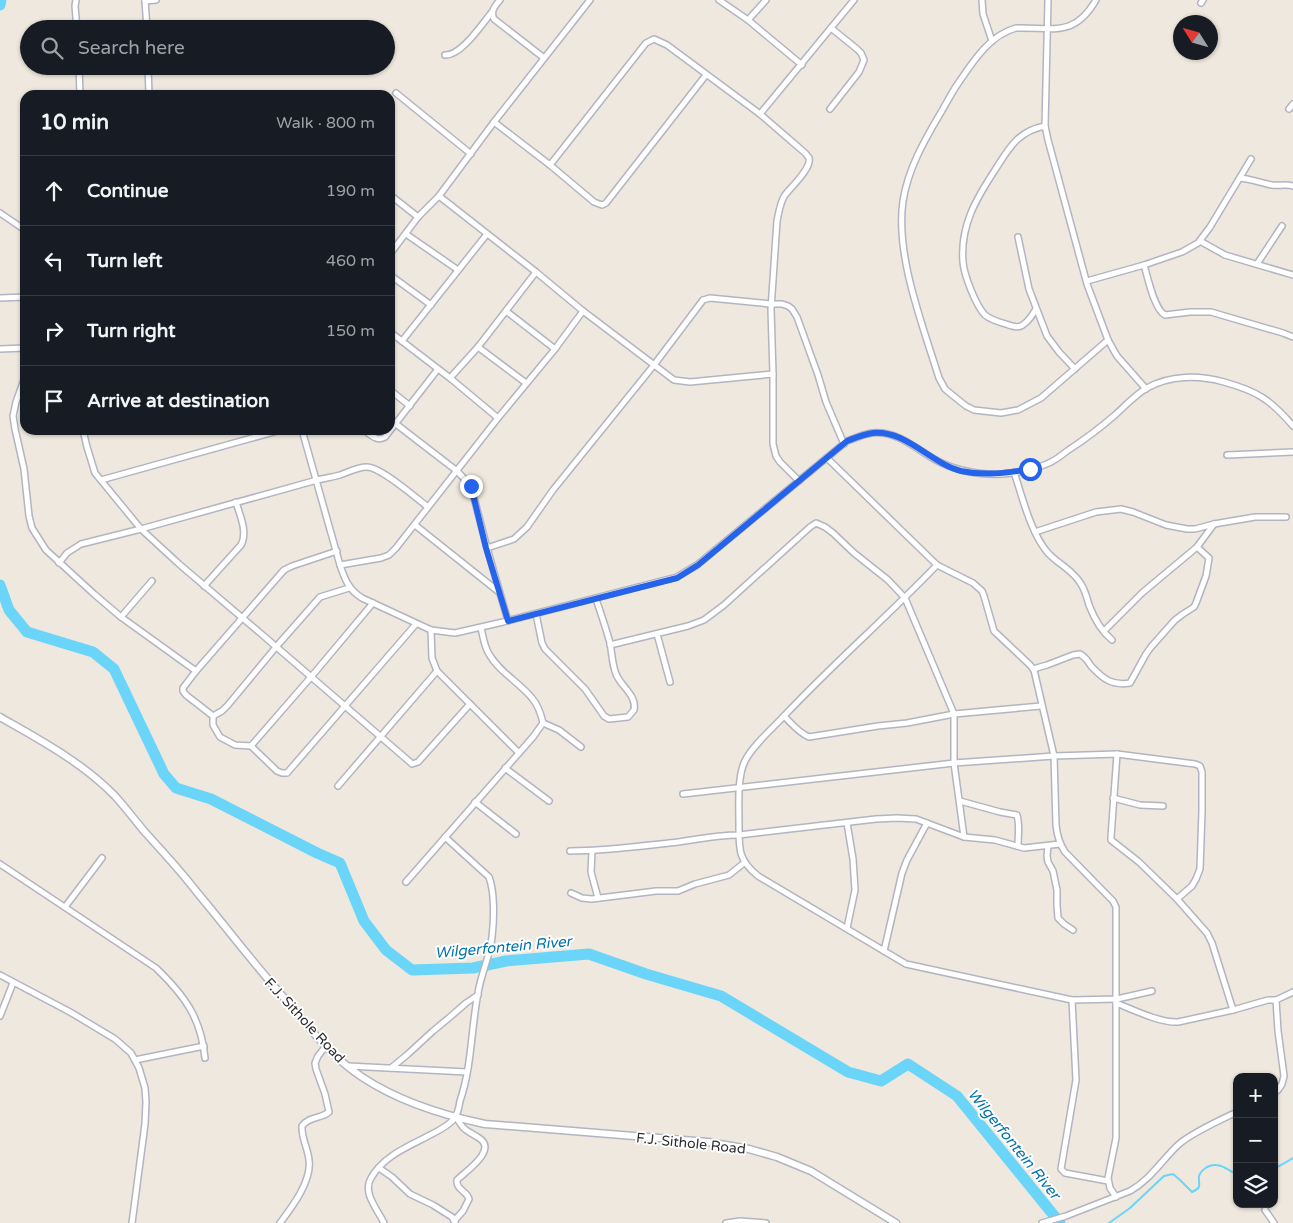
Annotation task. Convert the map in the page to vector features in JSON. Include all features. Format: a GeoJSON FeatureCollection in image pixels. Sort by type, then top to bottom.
{"type":"FeatureCollection","features":[{"type":"Feature","properties":{"kind":"street"},"geometry":{"type":"LineString","coordinates":[[76,0],[76,20]]}},
{"type":"Feature","properties":{"kind":"street"},"geometry":{"type":"LineString","coordinates":[[146,20],[145,0],[156,0]]}},
{"type":"Feature","properties":{"kind":"street"},"geometry":{"type":"LineString","coordinates":[[445,55],[451,55],[460,49],[500,0]]}},
{"type":"Feature","properties":{"kind":"street"},"geometry":{"type":"LineString","coordinates":[[395,248],[418,217],[438,196],[590,0]]}},
{"type":"Feature","properties":{"kind":"street"},"geometry":{"type":"LineString","coordinates":[[719,0],[748,20],[802,64]]}},
{"type":"Feature","properties":{"kind":"street"},"geometry":{"type":"LineString","coordinates":[[748,20],[766,0]]}},
{"type":"Feature","properties":{"kind":"street"},"geometry":{"type":"LineString","coordinates":[[760,114],[854,0]]}},
{"type":"Feature","properties":{"kind":"street"},"geometry":{"type":"LineString","coordinates":[[982,0],[983,14],[992,41]]}},
{"type":"Feature","properties":{"kind":"street"},"geometry":{"type":"LineString","coordinates":[[1048,0],[1045,126],[1087,281],[1108,340],[1117,356],[1146,389]]}},
{"type":"Feature","properties":{"kind":"street"},"geometry":{"type":"LineString","coordinates":[[1096,0],[1088,13],[1078,22],[1065,28],[1016,28],[1009,30],[992,41],[950,94],[927,136],[908,180],[903,198],[902,221],[904,254],[914,298],[942,383],[946,389],[966,406],[974,410],[1001,414],[1018,410],[1041,398],[1108,340]]}},
{"type":"Feature","properties":{"kind":"street"},"geometry":{"type":"LineString","coordinates":[[492,12],[494,19],[544,58]]}},
{"type":"Feature","properties":{"kind":"street"},"geometry":{"type":"LineString","coordinates":[[830,110],[859,72],[864,60],[857,49],[831,28]]}},
{"type":"Feature","properties":{"kind":"street"},"geometry":{"type":"LineString","coordinates":[[550,165],[642,48],[654,40],[661,42],[760,114],[804,152],[809,159],[809,163],[785,195],[779,210],[771,304],[773,444],[776,456],[780,462],[799,481]]}},
{"type":"Feature","properties":{"kind":"street"},"geometry":{"type":"LineString","coordinates":[[79,75],[80,90]]}},
{"type":"Feature","properties":{"kind":"street"},"geometry":{"type":"LineString","coordinates":[[148,75],[149,90]]}},
{"type":"Feature","properties":{"kind":"street"},"geometry":{"type":"LineString","coordinates":[[494,122],[594,202],[602,205],[606,203],[706,75]]}},
{"type":"Feature","properties":{"kind":"street"},"geometry":{"type":"LineString","coordinates":[[396,93],[471,154]]}},
{"type":"Feature","properties":{"kind":"street"},"geometry":{"type":"LineString","coordinates":[[1036,309],[1024,326],[1018,327],[995,320],[986,315],[976,302],[966,276],[963,264],[963,246],[970,214],[977,199],[1005,154],[1016,139],[1028,131],[1045,126]]}},
{"type":"Feature","properties":{"kind":"street"},"geometry":{"type":"LineString","coordinates":[[1087,281],[1182,252],[1200,241],[1251,159]]}},
{"type":"Feature","properties":{"kind":"street"},"geometry":{"type":"LineString","coordinates":[[1240,178],[1274,185],[1285,184],[1293,186]]}},
{"type":"Feature","properties":{"kind":"street"},"geometry":{"type":"LineString","coordinates":[[438,196],[670,378],[690,382],[773,374]]}},
{"type":"Feature","properties":{"kind":"street"},"geometry":{"type":"LineString","coordinates":[[395,199],[418,217]]}},
{"type":"Feature","properties":{"kind":"street"},"geometry":{"type":"LineString","coordinates":[[0,213],[20,227]]}},
{"type":"Feature","properties":{"kind":"street"},"geometry":{"type":"LineString","coordinates":[[1257,264],[1282,226]]}},
{"type":"Feature","properties":{"kind":"street"},"geometry":{"type":"LineString","coordinates":[[406,234],[458,270]]}},
{"type":"Feature","properties":{"kind":"street"},"geometry":{"type":"LineString","coordinates":[[402,340],[487,234]]}},
{"type":"Feature","properties":{"kind":"street"},"geometry":{"type":"LineString","coordinates":[[1018,237],[1028,289],[1047,336],[1075,369]]}},
{"type":"Feature","properties":{"kind":"street"},"geometry":{"type":"LineString","coordinates":[[1200,241],[1216,252],[1293,275]]}},
{"type":"Feature","properties":{"kind":"street"},"geometry":{"type":"LineString","coordinates":[[1144,265],[1162,314],[1211,312],[1283,333],[1293,338]]}},
{"type":"Feature","properties":{"kind":"street"},"geometry":{"type":"LineString","coordinates":[[450,378],[478,347],[536,272]]}},
{"type":"Feature","properties":{"kind":"street"},"geometry":{"type":"LineString","coordinates":[[395,279],[431,305]]}},
{"type":"Feature","properties":{"kind":"street"},"geometry":{"type":"LineString","coordinates":[[0,298],[20,297]]}},
{"type":"Feature","properties":{"kind":"street"},"geometry":{"type":"LineString","coordinates":[[486,548],[514,539],[527,527],[553,490],[654,365],[703,300],[716,298],[782,304],[792,309],[797,317],[826,402],[844,444]]}},
{"type":"Feature","properties":{"kind":"street"},"geometry":{"type":"LineString","coordinates":[[506,311],[555,349]]}},
{"type":"Feature","properties":{"kind":"street"},"geometry":{"type":"LineString","coordinates":[[340,565],[386,557],[396,548],[555,349],[583,311]]}},
{"type":"Feature","properties":{"kind":"street"},"geometry":{"type":"LineString","coordinates":[[395,335],[498,418]]}},
{"type":"Feature","properties":{"kind":"street"},"geometry":{"type":"LineString","coordinates":[[478,347],[526,383]]}},
{"type":"Feature","properties":{"kind":"street"},"geometry":{"type":"LineString","coordinates":[[0,349],[20,348]]}},
{"type":"Feature","properties":{"kind":"street"},"geometry":{"type":"LineString","coordinates":[[438,370],[396,424],[457,471],[471,486],[486,548],[508,621]]}},
{"type":"Feature","properties":{"kind":"street"},"geometry":{"type":"LineString","coordinates":[[304,435],[340,565],[349,588],[355,594],[430,630],[455,633],[677,578],[698,565],[847,441],[872,433],[884,433],[899,438],[935,460],[960,470],[1004,474],[1030,469],[1051,462],[1098,430],[1146,389],[1166,380],[1182,377],[1216,379],[1242,387],[1261,396],[1279,409],[1292,422]]}},
{"type":"Feature","properties":{"kind":"street"},"geometry":{"type":"LineString","coordinates":[[20,391],[13,416],[14,429],[25,477],[32,528],[46,550],[94,594],[121,617],[196,671]]}},
{"type":"Feature","properties":{"kind":"street"},"geometry":{"type":"LineString","coordinates":[[395,394],[410,406]]}},
{"type":"Feature","properties":{"kind":"street"},"geometry":{"type":"LineString","coordinates":[[83,435],[96,473],[141,529],[204,586],[412,764],[416,764],[420,760],[470,704]]}},
{"type":"Feature","properties":{"kind":"street"},"geometry":{"type":"LineString","coordinates":[[101,480],[263,435]]}},
{"type":"Feature","properties":{"kind":"street"},"geometry":{"type":"LineString","coordinates":[[372,435],[381,439],[387,435]]}},
{"type":"Feature","properties":{"kind":"street"},"geometry":{"type":"LineString","coordinates":[[1227,455],[1293,452]]}},
{"type":"Feature","properties":{"kind":"street"},"geometry":{"type":"LineString","coordinates":[[827,458],[937,565],[973,583],[982,591],[994,631],[1030,665],[1036,679],[1054,756],[1056,825],[1060,844],[1065,852],[1115,904],[1116,1138],[1108,1181],[1116,1197]]}},
{"type":"Feature","properties":{"kind":"street"},"geometry":{"type":"LineString","coordinates":[[59,563],[67,553],[81,544],[360,468],[368,467],[375,469],[428,507]]}},
{"type":"Feature","properties":{"kind":"street"},"geometry":{"type":"LineString","coordinates":[[1014,472],[1039,541],[1048,553],[1073,573],[1081,583],[1098,624],[1112,640]]}},
{"type":"Feature","properties":{"kind":"street"},"geometry":{"type":"LineString","coordinates":[[204,586],[241,545],[244,539],[244,530],[236,502]]}},
{"type":"Feature","properties":{"kind":"street"},"geometry":{"type":"LineString","coordinates":[[1035,532],[1096,512],[1121,509],[1166,525],[1187,529],[1255,517],[1286,517]]}},
{"type":"Feature","properties":{"kind":"street"},"geometry":{"type":"LineString","coordinates":[[610,645],[658,634],[704,620],[724,605],[810,527],[816,523],[826,527],[854,553],[888,580],[905,598],[954,714],[954,762],[964,837]]}},
{"type":"Feature","properties":{"kind":"street"},"geometry":{"type":"LineString","coordinates":[[1104,631],[1142,593],[1197,547],[1214,524]]}},
{"type":"Feature","properties":{"kind":"street"},"geometry":{"type":"LineString","coordinates":[[415,525],[500,592]]}},
{"type":"Feature","properties":{"kind":"street"},"geometry":{"type":"LineString","coordinates":[[1032,669],[1080,654],[1102,678],[1112,682],[1130,684],[1151,647],[1176,620],[1194,607],[1196,603],[1206,576],[1209,558],[1197,547]]}},
{"type":"Feature","properties":{"kind":"street"},"geometry":{"type":"LineString","coordinates":[[213,716],[189,698],[183,688],[286,568],[337,551]]}},
{"type":"Feature","properties":{"kind":"street"},"geometry":{"type":"LineString","coordinates":[[937,565],[820,679],[757,745],[745,761],[740,787],[739,835],[744,863],[758,876],[884,951],[913,965],[1072,1000],[1116,1001],[1152,991]]}},
{"type":"Feature","properties":{"kind":"street"},"geometry":{"type":"LineString","coordinates":[[121,617],[152,581]]}},
{"type":"Feature","properties":{"kind":"street"},"geometry":{"type":"LineString","coordinates":[[213,716],[228,705],[320,597],[349,588]]}},
{"type":"Feature","properties":{"kind":"street"},"geometry":{"type":"LineString","coordinates":[[536,614],[545,649],[585,689],[602,714],[609,719],[628,717],[634,710],[635,702],[623,687],[616,674],[610,645],[596,599]]}},
{"type":"Feature","properties":{"kind":"street"},"geometry":{"type":"LineString","coordinates":[[250,746],[373,603]]}},
{"type":"Feature","properties":{"kind":"street"},"geometry":{"type":"LineString","coordinates":[[213,716],[213,725],[220,737],[235,745],[250,746],[277,771],[287,773],[416,624]]}},
{"type":"Feature","properties":{"kind":"street"},"geometry":{"type":"LineString","coordinates":[[481,628],[484,643],[494,662],[532,698],[543,723],[560,730],[581,747]]}},
{"type":"Feature","properties":{"kind":"street"},"geometry":{"type":"LineString","coordinates":[[430,630],[432,658],[437,671],[519,753]]}},
{"type":"Feature","properties":{"kind":"street"},"geometry":{"type":"LineString","coordinates":[[658,634],[670,682]]}},
{"type":"Feature","properties":{"kind":"street"},"geometry":{"type":"LineString","coordinates":[[338,786],[437,671]]}},
{"type":"Feature","properties":{"kind":"street"},"geometry":{"type":"LineString","coordinates":[[784,716],[804,735],[810,737],[954,714],[1041,706]]}},
{"type":"Feature","properties":{"kind":"street","name":"F.J. Sithole Road"},"geometry":{"type":"LineString","coordinates":[[0,717],[70,758],[114,795],[195,889],[266,978],[326,1046],[368,1081],[401,1099],[485,1124],[708,1142],[749,1149],[777,1157],[811,1171],[896,1223]]}},
{"type":"Feature","properties":{"kind":"street"},"geometry":{"type":"LineString","coordinates":[[406,882],[543,723]]}},
{"type":"Feature","properties":{"kind":"street"},"geometry":{"type":"LineString","coordinates":[[1117,754],[1111,840],[1140,862],[1177,899],[1207,933],[1212,943],[1233,1010]]}},
{"type":"Feature","properties":{"kind":"street"},"geometry":{"type":"LineString","coordinates":[[683,794],[954,762],[1117,754],[1191,763],[1199,765],[1201,768],[1200,869],[1192,886],[1177,899]]}},
{"type":"Feature","properties":{"kind":"street"},"geometry":{"type":"LineString","coordinates":[[506,768],[549,801]]}},
{"type":"Feature","properties":{"kind":"street"},"geometry":{"type":"LineString","coordinates":[[1113,798],[1140,805],[1163,806]]}},
{"type":"Feature","properties":{"kind":"street"},"geometry":{"type":"LineString","coordinates":[[960,801],[1017,816],[1018,846]]}},
{"type":"Feature","properties":{"kind":"street"},"geometry":{"type":"LineString","coordinates":[[475,802],[516,834]]}},
{"type":"Feature","properties":{"kind":"street"},"geometry":{"type":"LineString","coordinates":[[570,851],[592,851],[722,835],[739,835],[897,818],[916,819],[964,837],[995,840],[1030,848],[1060,844]]}},
{"type":"Feature","properties":{"kind":"street"},"geometry":{"type":"LineString","coordinates":[[884,951],[902,873],[926,822]]}},
{"type":"Feature","properties":{"kind":"street"},"geometry":{"type":"LineString","coordinates":[[847,823],[853,859],[855,890],[847,928]]}},
{"type":"Feature","properties":{"kind":"street"},"geometry":{"type":"LineString","coordinates":[[384,1223],[371,1199],[368,1188],[371,1177],[395,1153],[443,1128],[453,1121],[456,1116],[467,1072],[479,986],[492,939],[493,899],[492,885],[489,877],[445,837]]}},
{"type":"Feature","properties":{"kind":"street"},"geometry":{"type":"LineString","coordinates":[[1048,846],[1048,862],[1053,871],[1057,890],[1058,918],[1073,930]]}},
{"type":"Feature","properties":{"kind":"street"},"geometry":{"type":"LineString","coordinates":[[592,851],[591,872],[598,898]]}},
{"type":"Feature","properties":{"kind":"street"},"geometry":{"type":"LineString","coordinates":[[65,907],[102,858]]}},
{"type":"Feature","properties":{"kind":"street"},"geometry":{"type":"LineString","coordinates":[[571,893],[582,898],[598,898],[656,891],[678,891],[695,884],[729,875],[744,863]]}},
{"type":"Feature","properties":{"kind":"street"},"geometry":{"type":"LineString","coordinates":[[0,864],[156,968],[188,1004],[201,1031],[205,1058]]}},
{"type":"Feature","properties":{"kind":"street"},"geometry":{"type":"LineString","coordinates":[[0,975],[105,1032],[131,1053],[135,1060],[145,1088],[146,1102],[145,1124],[132,1223]]}},
{"type":"Feature","properties":{"kind":"street"},"geometry":{"type":"LineString","coordinates":[[0,1016],[13,983]]}},
{"type":"Feature","properties":{"kind":"street"},"geometry":{"type":"LineString","coordinates":[[1116,1001],[1162,1020],[1178,1022],[1268,1000],[1276,1000],[1293,992]]}},
{"type":"Feature","properties":{"kind":"street"},"geometry":{"type":"LineString","coordinates":[[391,1068],[466,1003],[478,995]]}},
{"type":"Feature","properties":{"kind":"street"},"geometry":{"type":"LineString","coordinates":[[1072,1000],[1076,1080],[1061,1169],[1064,1173],[1108,1181]]}},
{"type":"Feature","properties":{"kind":"street"},"geometry":{"type":"LineString","coordinates":[[1276,1000],[1284,1076],[1278,1090]]}},
{"type":"Feature","properties":{"kind":"street"},"geometry":{"type":"LineString","coordinates":[[135,1060],[204,1046]]}},
{"type":"Feature","properties":{"kind":"street"},"geometry":{"type":"LineString","coordinates":[[280,1223],[295,1202],[309,1172],[310,1162],[302,1126],[307,1120],[329,1112],[315,1063],[326,1046]]}},
{"type":"Feature","properties":{"kind":"street"},"geometry":{"type":"LineString","coordinates":[[348,1066],[467,1072]]}},
{"type":"Feature","properties":{"kind":"street"},"geometry":{"type":"LineString","coordinates":[[1044,1222],[1066,1216],[1137,1187],[1182,1141],[1233,1114]]}},
{"type":"Feature","properties":{"kind":"street"},"geometry":{"type":"LineString","coordinates":[[379,1168],[410,1194],[433,1205],[452,1217],[455,1222],[469,1200],[468,1196],[458,1187],[457,1180],[485,1152],[484,1142],[463,1129],[456,1116]]}},
{"type":"Feature","properties":{"kind":"street"},"geometry":{"type":"LineString","coordinates":[[1265,1210],[1274,1223]]}},
{"type":"Feature","properties":{"kind":"street"},"geometry":{"type":"LineString","coordinates":[[726,1223],[740,1221],[766,1223]]}},
{"type":"Feature","properties":{"kind":"waterway","name":"Wilgerfontein River"},"geometry":{"type":"LineString","coordinates":[[0,5],[1,0]]}},
{"type":"Feature","properties":{"kind":"waterway","name":"Wilgerfontein River"},"geometry":{"type":"LineString","coordinates":[[0,585],[9,610],[27,632],[93,652],[114,669],[164,774],[176,788],[211,799],[340,863],[364,921],[386,950],[412,970],[473,968],[506,961],[589,954],[646,974],[721,996],[848,1072],[881,1081],[908,1064],[957,1096],[1060,1223]]}},
{"type":"Feature","properties":{"kind":"waterway"},"geometry":{"type":"LineString","coordinates":[[1278,1167],[1293,1158]]}},
{"type":"Feature","properties":{"kind":"waterway"},"geometry":{"type":"LineString","coordinates":[[1109,1223],[1130,1208],[1164,1176],[1173,1174],[1192,1192],[1199,1187],[1200,1173],[1211,1165],[1222,1166],[1233,1173]]}},
{"type":"Feature","properties":{"kind":"route"},"geometry":{"type":"LineString","coordinates":[[471,486],[486,548],[508,621],[677,578],[698,565],[847,441],[872,433],[884,433],[899,438],[935,460],[960,470],[1004,474],[1030,469]]}}]}
